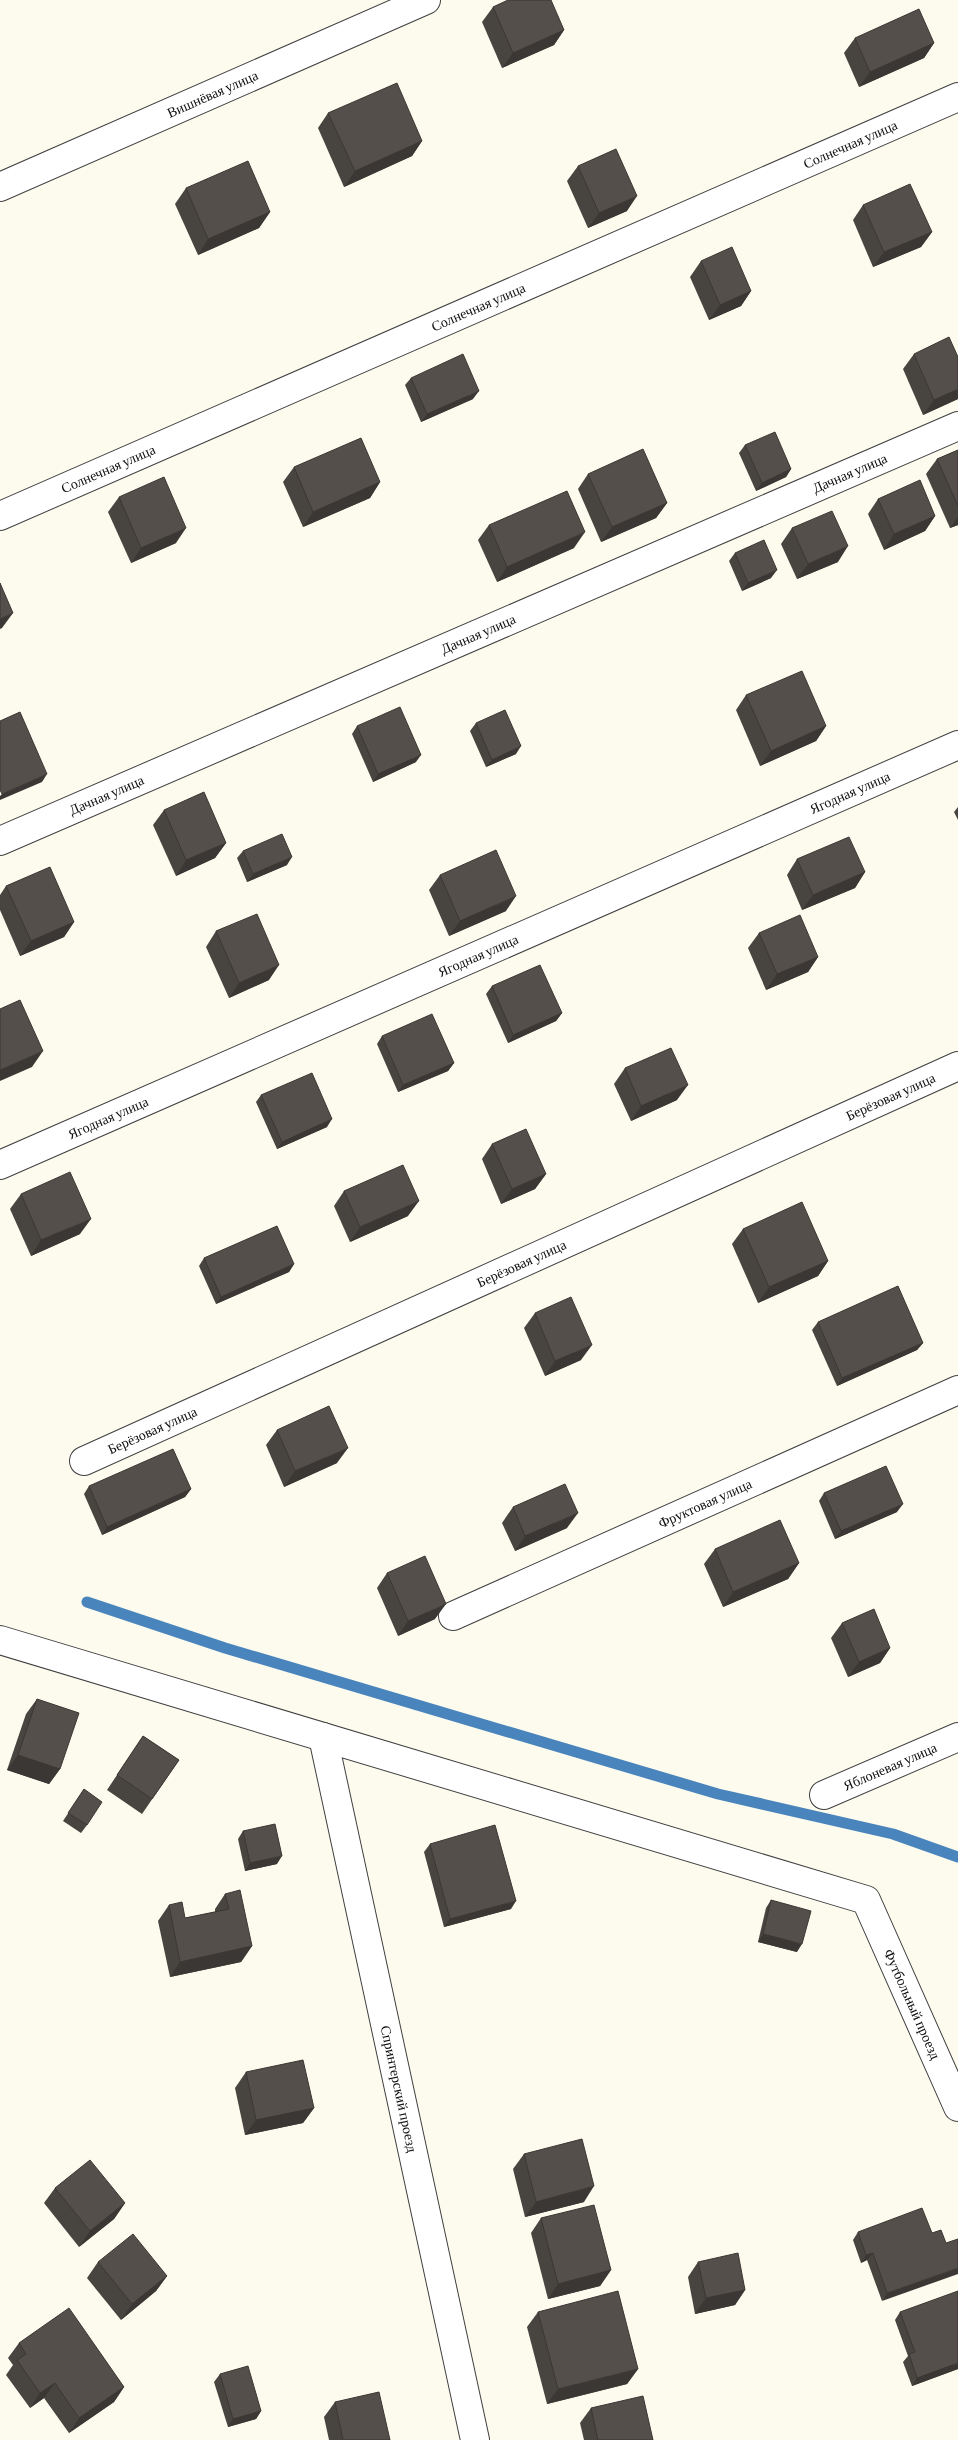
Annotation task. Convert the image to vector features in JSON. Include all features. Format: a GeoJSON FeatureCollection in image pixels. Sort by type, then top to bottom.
{"type":"FeatureCollection","features":[{"type":"Feature","properties":{"kind":"street","name":"Вишнёвая улица"},"geometry":{"type":"LineString","coordinates":[[0,187],[426,0]]}},
{"type":"Feature","properties":{"kind":"street","name":"Солнечная улица"},"geometry":{"type":"LineString","coordinates":[[0,516],[958,97]]}},
{"type":"Feature","properties":{"kind":"street","name":"Дачная улица"},"geometry":{"type":"LineString","coordinates":[[0,842],[958,426]]}},
{"type":"Feature","properties":{"kind":"street","name":"Ягодная улица"},"geometry":{"type":"LineString","coordinates":[[0,1165],[958,745]]}},
{"type":"Feature","properties":{"kind":"street","name":"Берёзовая улица"},"geometry":{"type":"LineString","coordinates":[[84,1461],[958,1066]]}},
{"type":"Feature","properties":{"kind":"street","name":"Фруктовая улица"},"geometry":{"type":"LineString","coordinates":[[453,1616],[958,1390]]}},
{"type":"Feature","properties":{"kind":"street"},"geometry":{"type":"LineString","coordinates":[[0,1640],[323,1737]]}},
{"type":"Feature","properties":{"kind":"street","name":"Футбольный проезд"},"geometry":{"type":"LineString","coordinates":[[323,1737],[866,1900],[958,2107]]}},
{"type":"Feature","properties":{"kind":"street","name":"Спринтерский проезд"},"geometry":{"type":"LineString","coordinates":[[323,1737],[475,2440]]}},
{"type":"Feature","properties":{"kind":"street","name":"Яблоневая улица"},"geometry":{"type":"LineString","coordinates":[[824,1795],[958,1737]]}},
{"type":"Feature","properties":{"kind":"building"},"geometry":{"type":"Polygon","coordinates":[[[508,0],[551,0],[564,30],[513,53],[493,7],[508,0]]]}},
{"type":"Feature","properties":{"kind":"building"},"geometry":{"type":"Polygon","coordinates":[[[919,9],[934,43],[870,72],[855,38],[919,9]]]}},
{"type":"Feature","properties":{"kind":"building"},"geometry":{"type":"Polygon","coordinates":[[[397,83],[422,141],[355,171],[328,113],[397,83]]]}},
{"type":"Feature","properties":{"kind":"building"},"geometry":{"type":"Polygon","coordinates":[[[616,149],[637,196],[599,213],[578,166],[616,149]]]}},
{"type":"Feature","properties":{"kind":"building"},"geometry":{"type":"Polygon","coordinates":[[[248,161],[270,212],[208,239],[186,188],[248,161]]]}},
{"type":"Feature","properties":{"kind":"building"},"geometry":{"type":"Polygon","coordinates":[[[910,184],[932,232],[884,252],[863,205],[910,184]]]}},
{"type":"Feature","properties":{"kind":"building"},"geometry":{"type":"Polygon","coordinates":[[[732,247],[751,291],[720,305],[701,261],[732,247]]]}},
{"type":"Feature","properties":{"kind":"building"},"geometry":{"type":"Polygon","coordinates":[[[949,337],[958,357],[958,389],[934,400],[914,354],[949,337]]]}},
{"type":"Feature","properties":{"kind":"building"},"geometry":{"type":"Polygon","coordinates":[[[463,354],[479,391],[427,414],[411,378],[463,354]]]}},
{"type":"Feature","properties":{"kind":"building"},"geometry":{"type":"Polygon","coordinates":[[[775,432],[791,469],[762,483],[745,445],[775,432]]]}},
{"type":"Feature","properties":{"kind":"building"},"geometry":{"type":"Polygon","coordinates":[[[361,438],[380,482],[313,512],[294,467],[361,438]]]}},
{"type":"Feature","properties":{"kind":"building"},"geometry":{"type":"Polygon","coordinates":[[[643,449],[667,503],[612,527],[588,474],[643,449]]]}},
{"type":"Feature","properties":{"kind":"building"},"geometry":{"type":"Polygon","coordinates":[[[958,450],[958,506],[937,459],[958,450]]]}},
{"type":"Feature","properties":{"kind":"building"},"geometry":{"type":"Polygon","coordinates":[[[164,477],[186,528],[141,548],[119,497],[164,477]]]}},
{"type":"Feature","properties":{"kind":"building"},"geometry":{"type":"Polygon","coordinates":[[[920,480],[935,516],[894,534],[878,499],[920,480]]]}},
{"type":"Feature","properties":{"kind":"building"},"geometry":{"type":"Polygon","coordinates":[[[567,491],[585,532],[507,567],[489,525],[567,491]]]}},
{"type":"Feature","properties":{"kind":"building"},"geometry":{"type":"Polygon","coordinates":[[[832,511],[848,546],[808,564],[792,528],[832,511]]]}},
{"type":"Feature","properties":{"kind":"building"},"geometry":{"type":"Polygon","coordinates":[[[764,540],[777,570],[748,583],[735,553],[764,540]]]}},
{"type":"Feature","properties":{"kind":"building"},"geometry":{"type":"Polygon","coordinates":[[[0,583],[13,613],[0,619],[0,583]]]}},
{"type":"Feature","properties":{"kind":"building"},"geometry":{"type":"Polygon","coordinates":[[[802,671],[826,726],[771,751],[746,695],[802,671]]]}},
{"type":"Feature","properties":{"kind":"building"},"geometry":{"type":"Polygon","coordinates":[[[400,707],[421,755],[378,774],[357,726],[400,707]]]}},
{"type":"Feature","properties":{"kind":"building"},"geometry":{"type":"Polygon","coordinates":[[[505,710],[521,746],[492,760],[476,723],[505,710]]]}},
{"type":"Feature","properties":{"kind":"building"},"geometry":{"type":"Polygon","coordinates":[[[20,712],[47,774],[2,794],[0,790],[0,721],[20,712]]]}},
{"type":"Feature","properties":{"kind":"building"},"geometry":{"type":"Polygon","coordinates":[[[204,792],[226,843],[186,860],[164,810],[204,792]]]}},
{"type":"Feature","properties":{"kind":"building"},"geometry":{"type":"Polygon","coordinates":[[[282,834],[292,857],[253,874],[243,851],[282,834]]]}},
{"type":"Feature","properties":{"kind":"building"},"geometry":{"type":"Polygon","coordinates":[[[849,837],[865,872],[813,895],[797,859],[849,837]]]}},
{"type":"Feature","properties":{"kind":"building"},"geometry":{"type":"Polygon","coordinates":[[[496,850],[516,896],[460,921],[440,875],[496,850]]]}},
{"type":"Feature","properties":{"kind":"building"},"geometry":{"type":"Polygon","coordinates":[[[50,867],[74,922],[31,941],[6,886],[50,867]]]}},
{"type":"Feature","properties":{"kind":"building"},"geometry":{"type":"Polygon","coordinates":[[[257,914],[279,965],[239,983],[216,931],[257,914]]]}},
{"type":"Feature","properties":{"kind":"building"},"geometry":{"type":"Polygon","coordinates":[[[800,915],[818,957],[777,974],[759,933],[800,915]]]}},
{"type":"Feature","properties":{"kind":"building"},"geometry":{"type":"Polygon","coordinates":[[[540,965],[562,1013],[513,1035],[492,986],[540,965]]]}},
{"type":"Feature","properties":{"kind":"building"},"geometry":{"type":"Polygon","coordinates":[[[20,1000],[43,1051],[0,1070],[0,1009],[20,1000]]]}},
{"type":"Feature","properties":{"kind":"building"},"geometry":{"type":"Polygon","coordinates":[[[432,1014],[454,1063],[403,1085],[382,1036],[432,1014]]]}},
{"type":"Feature","properties":{"kind":"building"},"geometry":{"type":"Polygon","coordinates":[[[671,1048],[688,1085],[641,1106],[625,1068],[671,1048]]]}},
{"type":"Feature","properties":{"kind":"building"},"geometry":{"type":"Polygon","coordinates":[[[312,1073],[332,1119],[282,1142],[261,1095],[312,1073]]]}},
{"type":"Feature","properties":{"kind":"building"},"geometry":{"type":"Polygon","coordinates":[[[526,1129],[546,1174],[512,1189],[492,1144],[526,1129]]]}},
{"type":"Feature","properties":{"kind":"building"},"geometry":{"type":"Polygon","coordinates":[[[403,1165],[419,1201],[360,1227],[344,1191],[403,1165]]]}},
{"type":"Feature","properties":{"kind":"building"},"geometry":{"type":"Polygon","coordinates":[[[70,1172],[91,1219],[41,1240],[21,1194],[70,1172]]]}},
{"type":"Feature","properties":{"kind":"building"},"geometry":{"type":"Polygon","coordinates":[[[802,1202],[828,1261],[769,1287],[743,1229],[802,1202]]]}},
{"type":"Feature","properties":{"kind":"building"},"geometry":{"type":"Polygon","coordinates":[[[277,1226],[294,1264],[221,1297],[204,1258],[277,1226]]]}},
{"type":"Feature","properties":{"kind":"building"},"geometry":{"type":"Polygon","coordinates":[[[898,1286],[923,1343],[842,1378],[818,1322],[898,1286]]]}},
{"type":"Feature","properties":{"kind":"building"},"geometry":{"type":"Polygon","coordinates":[[[571,1297],[592,1345],[555,1361],[535,1313],[571,1297]]]}},
{"type":"Feature","properties":{"kind":"building"},"geometry":{"type":"Polygon","coordinates":[[[329,1406],[348,1448],[295,1471],[277,1430],[329,1406]]]}},
{"type":"Feature","properties":{"kind":"building"},"geometry":{"type":"Polygon","coordinates":[[[173,1449],[191,1489],[107,1527],[89,1486],[173,1449]]]}},
{"type":"Feature","properties":{"kind":"building"},"geometry":{"type":"Polygon","coordinates":[[[886,1466],[903,1504],[841,1531],[824,1493],[886,1466]]]}},
{"type":"Feature","properties":{"kind":"building"},"geometry":{"type":"Polygon","coordinates":[[[565,1484],[578,1513],[525,1536],[513,1507],[565,1484]]]}},
{"type":"Feature","properties":{"kind":"building"},"geometry":{"type":"Polygon","coordinates":[[[780,1520],[799,1563],[733,1592],[715,1549],[780,1520]]]}},
{"type":"Feature","properties":{"kind":"building"},"geometry":{"type":"Polygon","coordinates":[[[425,1556],[446,1604],[408,1621],[387,1573],[425,1556]]]}},
{"type":"Feature","properties":{"kind":"building"},"geometry":{"type":"Polygon","coordinates":[[[874,1609],[890,1648],[859,1662],[842,1623],[874,1609]]]}},
{"type":"Feature","properties":{"kind":"building"},"geometry":{"type":"Polygon","coordinates":[[[37,1699],[79,1713],[60,1769],[18,1755],[37,1699]]]}},
{"type":"Feature","properties":{"kind":"building"},"geometry":{"type":"Polygon","coordinates":[[[143,1736],[179,1760],[152,1799],[117,1775],[143,1736]]]}},
{"type":"Feature","properties":{"kind":"building"},"geometry":{"type":"Polygon","coordinates":[[[84,1789],[102,1802],[87,1825],[68,1813],[84,1789]]]}},
{"type":"Feature","properties":{"kind":"building"},"geometry":{"type":"Polygon","coordinates":[[[275,1824],[282,1856],[250,1863],[243,1831],[275,1824]]]}},
{"type":"Feature","properties":{"kind":"building"},"geometry":{"type":"Polygon","coordinates":[[[495,1825],[516,1901],[450,1919],[430,1844],[495,1825]]]}},
{"type":"Feature","properties":{"kind":"building"},"geometry":{"type":"Polygon","coordinates":[[[240,1890],[252,1946],[180,1962],[169,1905],[182,1902],[185,1918],[229,1909],[225,1894],[240,1890]]]}},
{"type":"Feature","properties":{"kind":"building"},"geometry":{"type":"Polygon","coordinates":[[[771,1900],[811,1911],[802,1944],[763,1934],[771,1900]]]}},
{"type":"Feature","properties":{"kind":"building"},"geometry":{"type":"Polygon","coordinates":[[[303,2060],[314,2108],[256,2120],[246,2072],[303,2060]]]}},
{"type":"Feature","properties":{"kind":"building"},"geometry":{"type":"Polygon","coordinates":[[[582,2139],[594,2186],[536,2202],[524,2154],[582,2139]]]}},
{"type":"Feature","properties":{"kind":"building"},"geometry":{"type":"Polygon","coordinates":[[[90,2160],[125,2203],[90,2231],[55,2188],[90,2160]]]}},
{"type":"Feature","properties":{"kind":"building"},"geometry":{"type":"Polygon","coordinates":[[[594,2205],[611,2270],[558,2284],[541,2218],[594,2205]]]}},
{"type":"Feature","properties":{"kind":"building"},"geometry":{"type":"Polygon","coordinates":[[[922,2208],[932,2233],[941,2230],[946,2243],[958,2239],[958,2268],[887,2293],[873,2253],[866,2255],[858,2232],[922,2208]]]}},
{"type":"Feature","properties":{"kind":"building"},"geometry":{"type":"Polygon","coordinates":[[[133,2234],[167,2276],[132,2304],[98,2262],[133,2234]]]}},
{"type":"Feature","properties":{"kind":"building"},"geometry":{"type":"Polygon","coordinates":[[[738,2253],[745,2290],[706,2298],[698,2262],[738,2253]]]}},
{"type":"Feature","properties":{"kind":"building"},"geometry":{"type":"Polygon","coordinates":[[[618,2291],[638,2369],[558,2389],[538,2312],[618,2291]]]}},
{"type":"Feature","properties":{"kind":"building"},"geometry":{"type":"Polygon","coordinates":[[[958,2291],[958,2363],[917,2378],[909,2354],[915,2352],[900,2312],[958,2291]]]}},
{"type":"Feature","properties":{"kind":"building"},"geometry":{"type":"Polygon","coordinates":[[[69,2308],[124,2387],[79,2418],[55,2383],[40,2393],[17,2360],[26,2354],[19,2343],[69,2308]]]}},
{"type":"Feature","properties":{"kind":"building"},"geometry":{"type":"Polygon","coordinates":[[[248,2366],[261,2411],[233,2419],[220,2374],[248,2366]]]}},
{"type":"Feature","properties":{"kind":"building"},"geometry":{"type":"Polygon","coordinates":[[[379,2392],[390,2440],[343,2440],[335,2402],[379,2392]]]}},
{"type":"Feature","properties":{"kind":"building"},"geometry":{"type":"Polygon","coordinates":[[[643,2396],[653,2440],[598,2440],[591,2408],[643,2396]]]}},
{"type":"Feature","properties":{"kind":"waterway"},"geometry":{"type":"LineString","coordinates":[[87,1602],[225,1648],[718,1794],[893,1834],[958,1857]]}}]}
